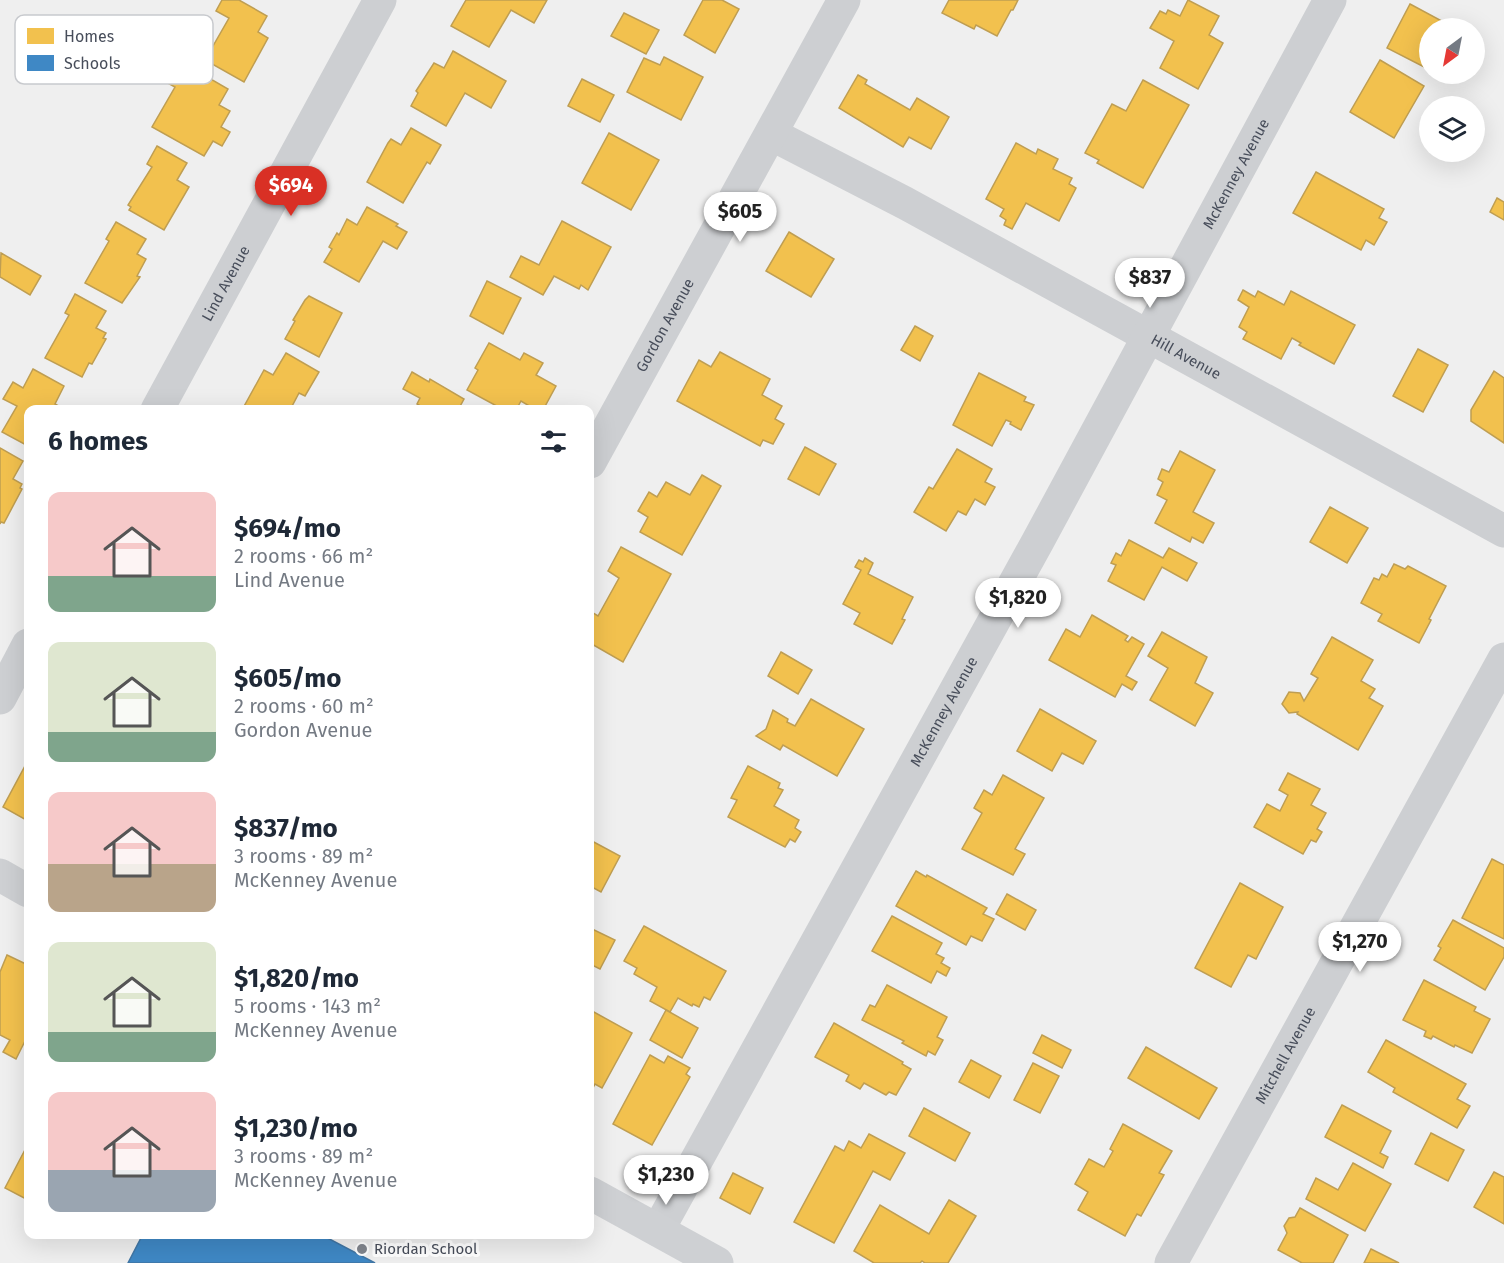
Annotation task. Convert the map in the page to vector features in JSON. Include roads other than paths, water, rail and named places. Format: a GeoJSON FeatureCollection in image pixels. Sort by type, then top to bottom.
{"type":"FeatureCollection","features":[{"type":"Feature","properties":{"kind":"street","name":"Lind Avenue"},"geometry":{"type":"LineString","coordinates":[[160,405],[380,0]]}},
{"type":"Feature","properties":{"kind":"street","name":"Gordon Avenue"},"geometry":{"type":"LineString","coordinates":[[594,455],[844,0]]}},
{"type":"Feature","properties":{"kind":"street","name":"McKenney Avenue"},"geometry":{"type":"LineString","coordinates":[[657,1230],[1032,551],[1330,0]]}},
{"type":"Feature","properties":{"kind":"street","name":"Hill Avenue"},"geometry":{"type":"LineString","coordinates":[[771,134],[905,203],[1504,531]]}},
{"type":"Feature","properties":{"kind":"street"},"geometry":{"type":"LineString","coordinates":[[0,698],[24,653]]}},
{"type":"Feature","properties":{"kind":"street","name":"Mitchell Avenue"},"geometry":{"type":"LineString","coordinates":[[1171,1263],[1504,659]]}},
{"type":"Feature","properties":{"kind":"street"},"geometry":{"type":"LineString","coordinates":[[0,875],[24,889]]}},
{"type":"Feature","properties":{"kind":"street"},"geometry":{"type":"LineString","coordinates":[[594,1196],[717,1263]]}},
{"type":"Feature","properties":{"kind":"place","name":"Riordan School"},"geometry":{"type":"Point","coordinates":[362,1249]}}]}
